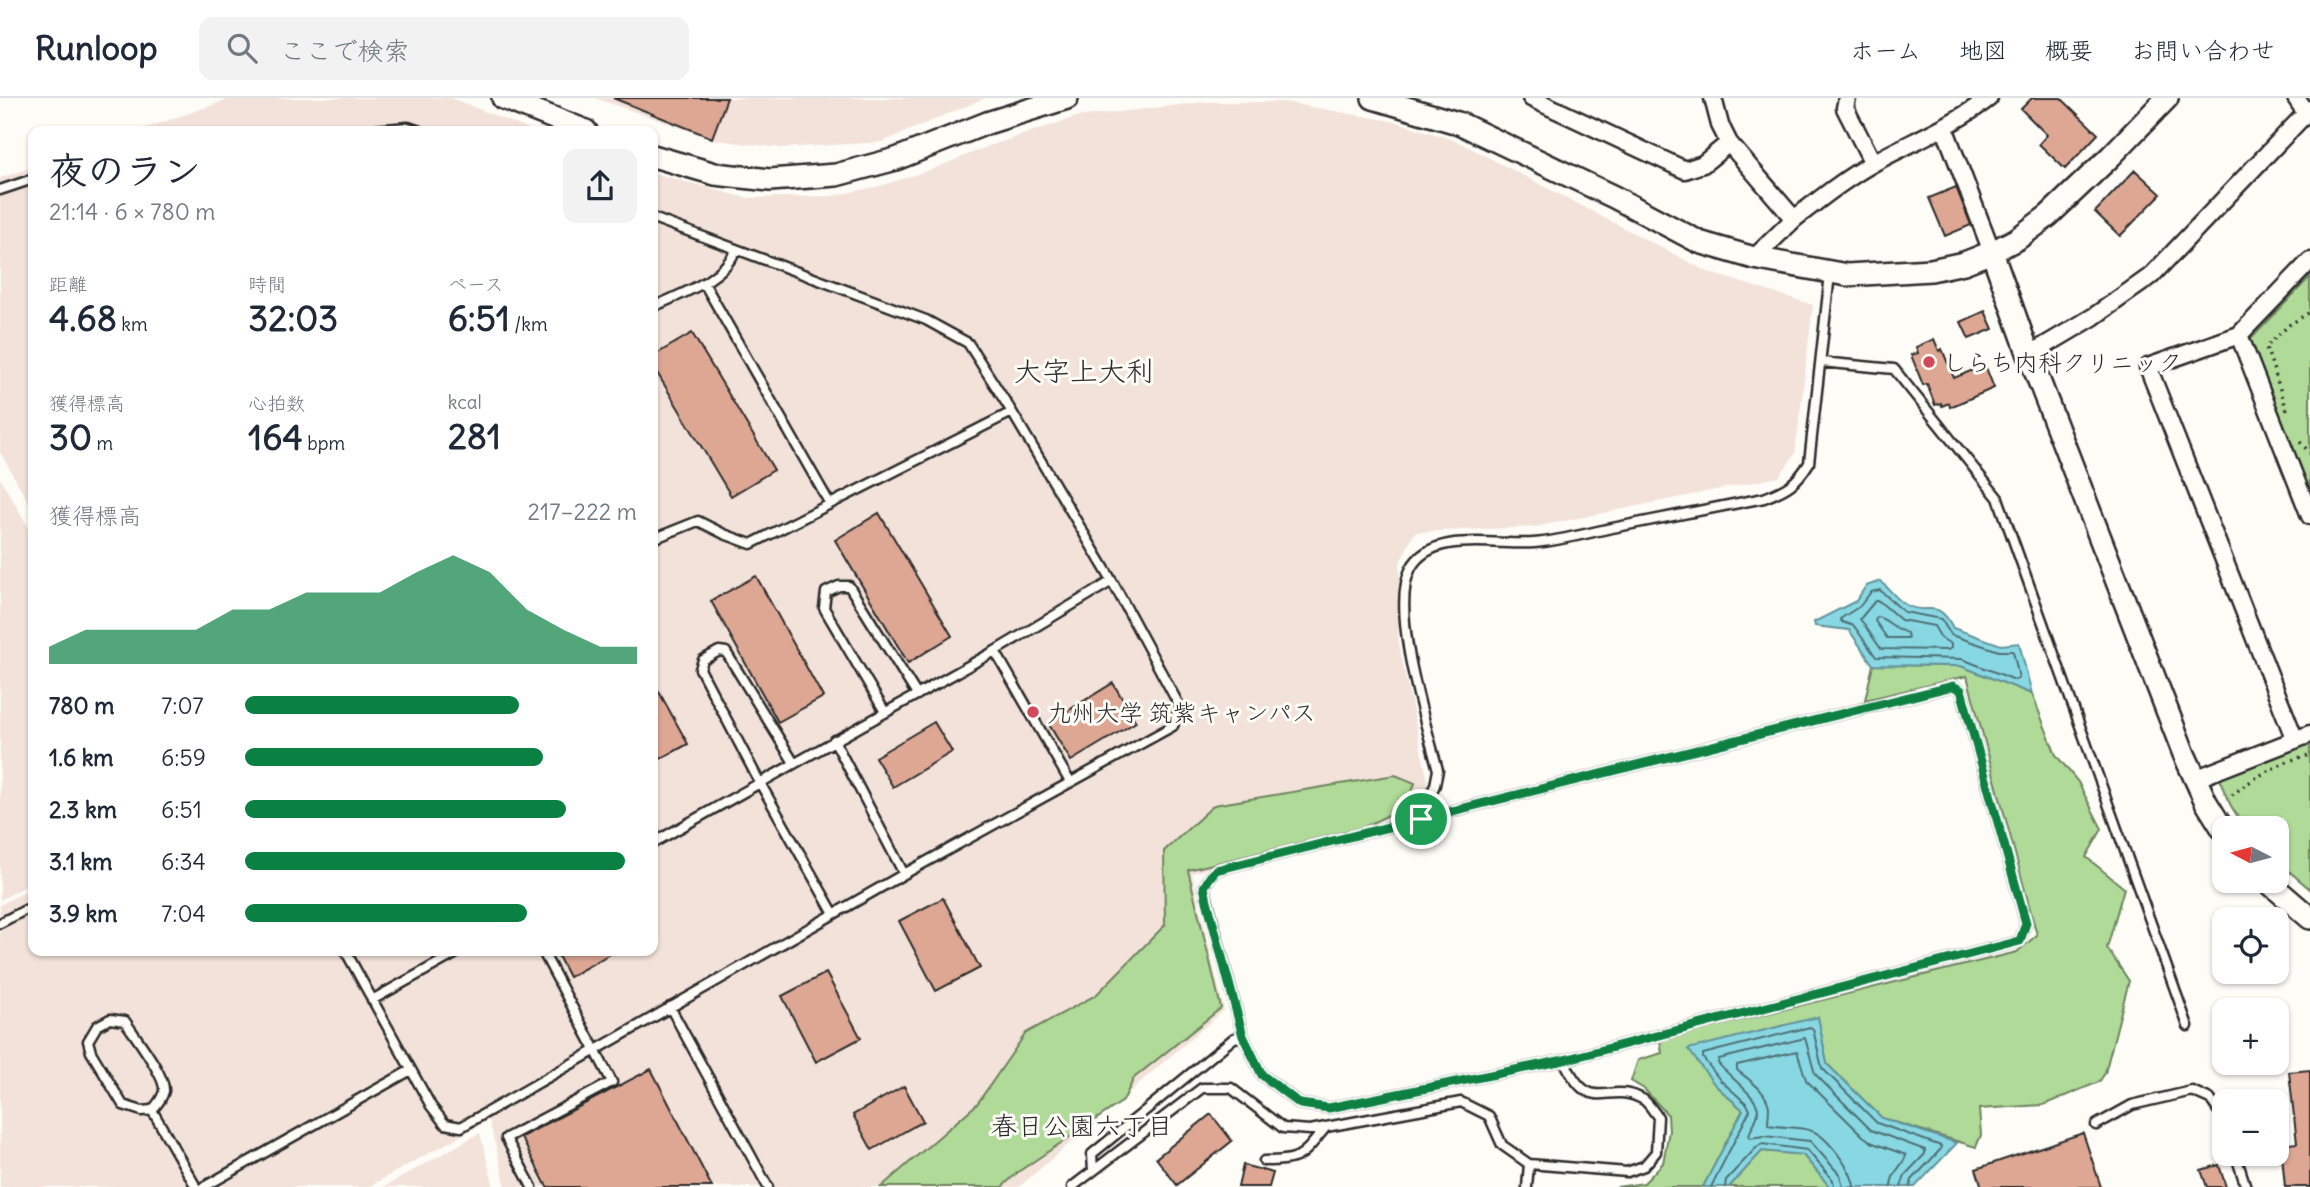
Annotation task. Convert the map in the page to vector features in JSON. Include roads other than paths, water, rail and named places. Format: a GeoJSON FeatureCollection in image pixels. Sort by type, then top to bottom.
{"type":"FeatureCollection","features":[{"type":"Feature","properties":{"kind":"street"},"geometry":{"type":"LineString","coordinates":[[503,98],[573,126]]}},
{"type":"Feature","properties":{"kind":"street"},"geometry":{"type":"LineString","coordinates":[[658,157],[715,174],[771,180],[836,175],[896,159],[987,123],[1068,98]]}},
{"type":"Feature","properties":{"kind":"street"},"geometry":{"type":"LineString","coordinates":[[1373,98],[1461,124],[1614,197],[1699,242],[1754,258],[1847,275],[1931,270],[1964,263],[2017,239],[2048,216],[2167,98]]}},
{"type":"Feature","properties":{"kind":"street"},"geometry":{"type":"LineString","coordinates":[[1531,98],[1685,170],[1703,164],[1729,143]]}},
{"type":"Feature","properties":{"kind":"street"},"geometry":{"type":"LineString","coordinates":[[1713,98],[1720,125],[1729,143],[1794,219]]}},
{"type":"Feature","properties":{"kind":"street"},"geometry":{"type":"LineString","coordinates":[[1847,98],[1845,108],[1873,163]]}},
{"type":"Feature","properties":{"kind":"street"},"geometry":{"type":"LineString","coordinates":[[1754,258],[1794,219],[1842,183],[1873,163],[1944,127],[1989,98]]}},
{"type":"Feature","properties":{"kind":"street"},"geometry":{"type":"LineString","coordinates":[[2029,355],[2093,317],[2151,275],[2308,111],[2296,98]]}},
{"type":"Feature","properties":{"kind":"street"},"geometry":{"type":"LineString","coordinates":[[1944,127],[2029,355],[2195,779],[2216,816]]}},
{"type":"Feature","properties":{"kind":"street"},"geometry":{"type":"LineString","coordinates":[[2195,779],[2303,737],[2148,367],[2239,335],[2310,261]]}},
{"type":"Feature","properties":{"kind":"street"},"geometry":{"type":"LineString","coordinates":[[2239,335],[2310,516]]}},
{"type":"Feature","properties":{"kind":"street"},"geometry":{"type":"LineString","coordinates":[[2281,893],[2310,918]]}},
{"type":"Feature","properties":{"kind":"lane"},"geometry":{"type":"LineString","coordinates":[[0,190],[28,181]]}},
{"type":"Feature","properties":{"kind":"lane"},"geometry":{"type":"LineString","coordinates":[[348,956],[431,1107],[445,1124],[461,1127],[904,874],[1172,726],[1180,707],[1112,581],[1012,412],[968,344],[926,320],[658,220]]}},
{"type":"Feature","properties":{"kind":"lane"},"geometry":{"type":"LineString","coordinates":[[658,305],[704,283],[731,262],[736,250]]}},
{"type":"Feature","properties":{"kind":"lane"},"geometry":{"type":"LineString","coordinates":[[1421,819],[1438,770],[1406,642],[1405,584],[1417,559],[1428,549],[1447,543],[1536,543],[1764,498],[1783,491],[1798,481],[1809,463],[1830,272]]}},
{"type":"Feature","properties":{"kind":"lane"},"geometry":{"type":"LineString","coordinates":[[704,283],[830,505]]}},
{"type":"Feature","properties":{"kind":"lane"},"geometry":{"type":"LineString","coordinates":[[1821,362],[1894,369],[1998,498],[2188,1026]]}},
{"type":"Feature","properties":{"kind":"lane"},"geometry":{"type":"LineString","coordinates":[[658,537],[698,520],[751,544],[1012,412]]}},
{"type":"Feature","properties":{"kind":"lane"},"geometry":{"type":"LineString","coordinates":[[658,840],[918,695],[1112,581]]}},
{"type":"Feature","properties":{"kind":"lane"},"geometry":{"type":"LineString","coordinates":[[885,712],[824,608],[827,592],[839,586],[849,586],[918,695]]}},
{"type":"Feature","properties":{"kind":"lane"},"geometry":{"type":"LineString","coordinates":[[794,763],[726,652],[719,651],[703,660],[700,669],[834,914]]}},
{"type":"Feature","properties":{"kind":"lane"},"geometry":{"type":"LineString","coordinates":[[995,651],[1070,782]]}},
{"type":"Feature","properties":{"kind":"lane"},"geometry":{"type":"LineString","coordinates":[[1953,686],[1961,690],[2026,923],[2020,941],[1564,1060],[1329,1108],[1300,1104],[1262,1075],[1243,1036],[1204,887],[1216,870],[1953,686]]}},
{"type":"Feature","properties":{"kind":"lane"},"geometry":{"type":"LineString","coordinates":[[834,740],[904,874]]}},
{"type":"Feature","properties":{"kind":"lane"},"geometry":{"type":"LineString","coordinates":[[0,923],[28,909]]}},
{"type":"Feature","properties":{"kind":"lane"},"geometry":{"type":"LineString","coordinates":[[372,1000],[451,956]]}},
{"type":"Feature","properties":{"kind":"lane"},"geometry":{"type":"LineString","coordinates":[[532,1187],[506,1138],[612,1082],[545,956]]}},
{"type":"Feature","properties":{"kind":"lane"},"geometry":{"type":"LineString","coordinates":[[670,1007],[768,1187]]}},
{"type":"Feature","properties":{"kind":"lane"},"geometry":{"type":"LineString","coordinates":[[110,1019],[125,1021],[161,1077],[164,1089],[159,1102],[152,1110],[142,1111],[123,1105],[90,1052],[88,1041],[97,1026],[110,1019]]}},
{"type":"Feature","properties":{"kind":"lane"},"geometry":{"type":"LineString","coordinates":[[1093,1171],[1092,1154],[1234,1038],[1243,1036]]}},
{"type":"Feature","properties":{"kind":"lane"},"geometry":{"type":"LineString","coordinates":[[1072,1187],[1202,1088],[1231,1088],[1283,1128],[1310,1130],[1461,1102],[1489,1116],[1502,1145],[1529,1164],[1627,1172],[1644,1166],[1656,1152],[1658,1117],[1645,1101],[1625,1094],[1602,1095],[1586,1092],[1573,1079],[1564,1060]]}},
{"type":"Feature","properties":{"kind":"lane"},"geometry":{"type":"LineString","coordinates":[[204,1187],[411,1070]]}},
{"type":"Feature","properties":{"kind":"lane"},"geometry":{"type":"LineString","coordinates":[[2096,1125],[2132,1105],[2192,1091],[2212,1102]]}},
{"type":"Feature","properties":{"kind":"lane"},"geometry":{"type":"LineString","coordinates":[[152,1110],[196,1187]]}},
{"type":"Feature","properties":{"kind":"lane"},"geometry":{"type":"LineString","coordinates":[[1264,1161],[1291,1161],[1307,1150],[1326,1127]]}},
{"type":"Feature","properties":{"kind":"lane"},"geometry":{"type":"LineString","coordinates":[[1527,1187],[1529,1164]]}},
{"type":"Feature","properties":{"kind":"lane"},"geometry":{"type":"LineString","coordinates":[[2239,1166],[2246,1187]]}},
{"type":"Feature","properties":{"kind":"water"},"geometry":{"type":"Polygon","coordinates":[[[1881,581],[1906,605],[1942,613],[1953,628],[2001,645],[2019,643],[2032,694],[1961,666],[1873,665],[1849,630],[1815,626],[1814,622],[1856,601],[1866,586],[1881,581]]]}},
{"type":"Feature","properties":{"kind":"water"},"geometry":{"type":"Polygon","coordinates":[[[1818,1017],[1827,1064],[1882,1118],[1957,1143],[1915,1187],[1830,1187],[1803,1155],[1762,1151],[1729,1187],[1703,1187],[1743,1110],[1715,1085],[1688,1049],[1818,1017]]]}},
{"type":"Feature","properties":{"kind":"place","name":"しらち内科クリニック"},"geometry":{"type":"Point","coordinates":[1929,362]}},
{"type":"Feature","properties":{"kind":"place","name":"九州大学 筑紫キャンパス"},"geometry":{"type":"Point","coordinates":[1033,712]}},
{"type":"Feature","properties":{"kind":"district","name":"大字上大利"},"geometry":{"type":"Point","coordinates":[1084,371]}},
{"type":"Feature","properties":{"kind":"district","name":"春日公園六丁目"},"geometry":{"type":"Point","coordinates":[1082,1125]}}]}
